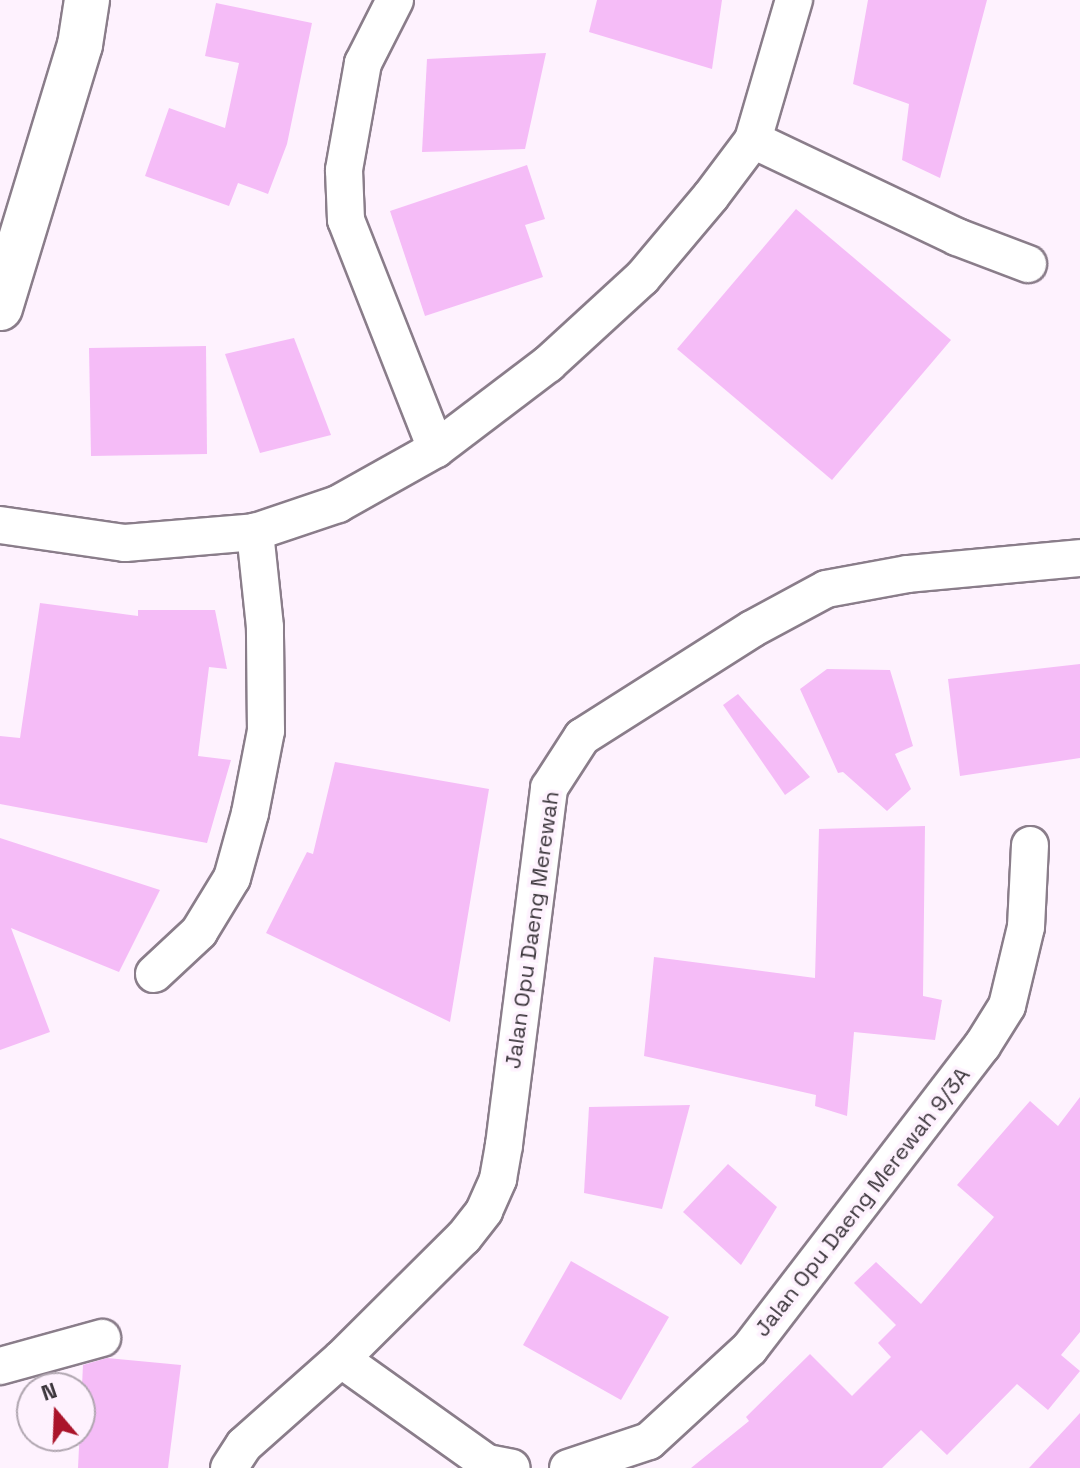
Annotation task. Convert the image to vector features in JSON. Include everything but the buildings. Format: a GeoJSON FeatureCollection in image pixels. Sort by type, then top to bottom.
{"type":"FeatureCollection","features":[{"type":"Feature","properties":{"kind":"street"},"geometry":{"type":"LineString","coordinates":[[0,308],[80,45],[87,0]]}},
{"type":"Feature","properties":{"kind":"street"},"geometry":{"type":"LineString","coordinates":[[395,0],[363,63],[344,170],[346,220],[436,449]]}},
{"type":"Feature","properties":{"kind":"street"},"geometry":{"type":"LineString","coordinates":[[14,529],[125,543],[255,532],[338,504],[436,449],[548,364],[642,278],[753,140],[794,0]]}},
{"type":"Feature","properties":{"kind":"street"},"geometry":{"type":"LineString","coordinates":[[753,140],[957,237],[1028,264]]}},
{"type":"Feature","properties":{"kind":"street"},"geometry":{"type":"LineString","coordinates":[[154,974],[199,932],[232,878],[250,813],[266,731],[265,627],[255,532]]}},
{"type":"Feature","properties":{"kind":"street","name":"Jalan Opu Daeng Merewah"},"geometry":{"type":"LineString","coordinates":[[229,1468],[244,1445],[341,1359],[464,1237],[498,1179],[545,810],[560,764],[582,737],[752,629],[826,589],[908,574],[1080,558]]}},
{"type":"Feature","properties":{"kind":"street","name":"Jalan Opu Daeng Merewah 9/3A"},"geometry":{"type":"LineString","coordinates":[[568,1468],[649,1441],[750,1348],[982,1046],[1007,1006],[1026,927],[1030,845]]}},
{"type":"Feature","properties":{"kind":"street"},"geometry":{"type":"LineString","coordinates":[[0,1366],[102,1338]]}},
{"type":"Feature","properties":{"kind":"street"},"geometry":{"type":"LineString","coordinates":[[341,1359],[487,1463],[512,1468]]}}]}
